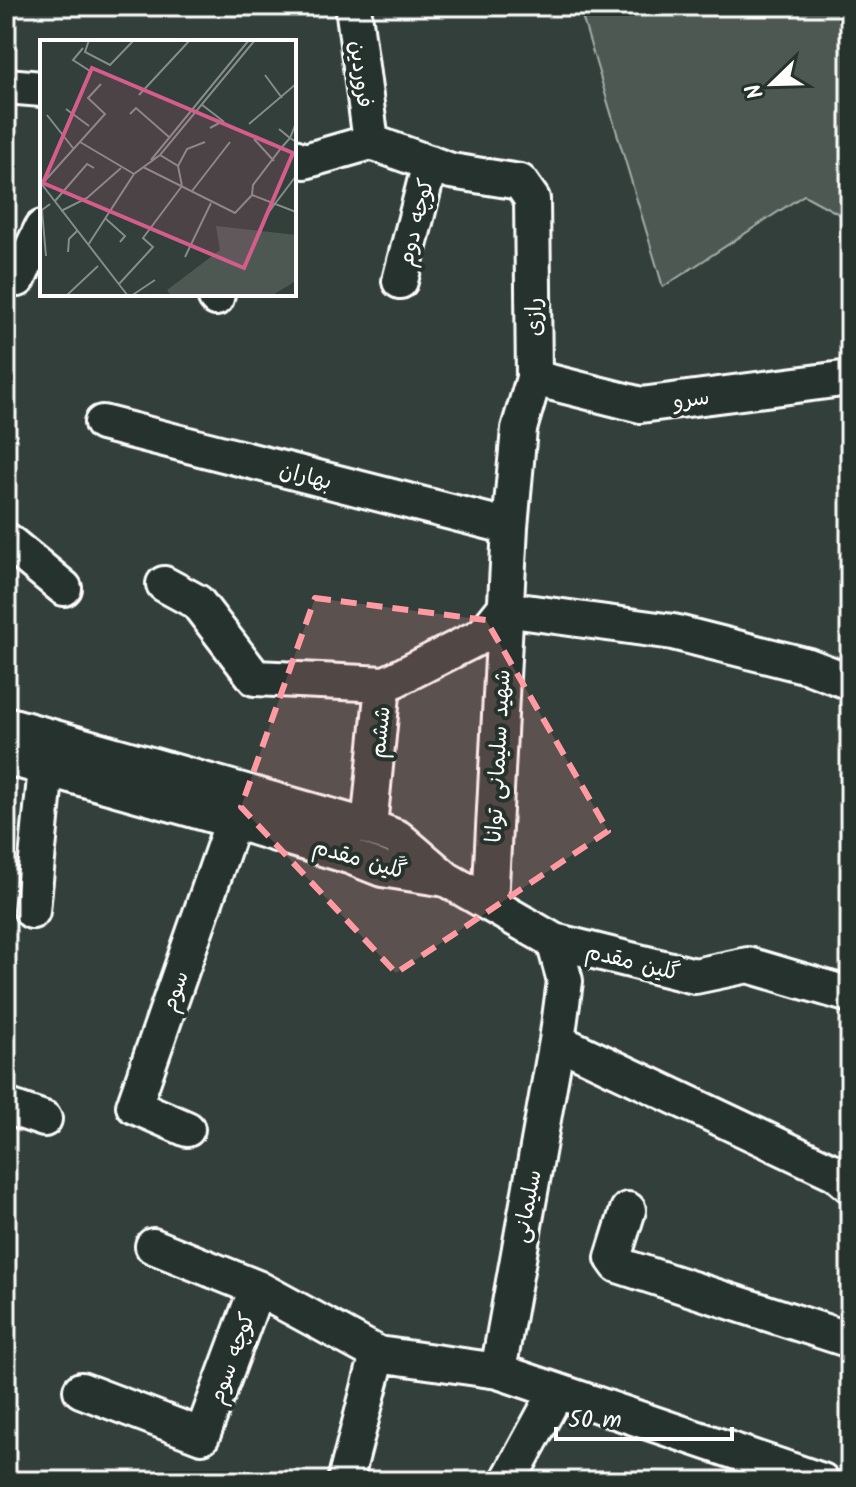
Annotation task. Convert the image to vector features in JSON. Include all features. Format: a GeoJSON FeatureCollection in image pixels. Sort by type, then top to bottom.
{"type":"FeatureCollection","features":[{"type":"Feature","properties":{"kind":"street","name":"فروردین"},"geometry":{"type":"LineString","coordinates":[[353,6],[371,142]]}},
{"type":"Feature","properties":{"kind":"street"},"geometry":{"type":"LineString","coordinates":[[6,86],[40,89]]}},
{"type":"Feature","properties":{"kind":"street"},"geometry":{"type":"LineString","coordinates":[[296,158],[305,161],[371,142]]}},
{"type":"Feature","properties":{"kind":"street","name":"رازی"},"geometry":{"type":"LineString","coordinates":[[371,142],[451,171],[520,182],[532,199],[534,378],[519,429],[504,609]]}},
{"type":"Feature","properties":{"kind":"street","name":"کوچه دوم"},"geometry":{"type":"LineString","coordinates":[[400,281],[430,163]]}},
{"type":"Feature","properties":{"kind":"street"},"geometry":{"type":"LineString","coordinates":[[18,279],[40,232]]}},
{"type":"Feature","properties":{"kind":"street","name":"سرو"},"geometry":{"type":"LineString","coordinates":[[534,378],[641,405],[850,378]]}},
{"type":"Feature","properties":{"kind":"street","name":"بهاران"},"geometry":{"type":"LineString","coordinates":[[102,423],[510,527]]}},
{"type":"Feature","properties":{"kind":"street"},"geometry":{"type":"LineString","coordinates":[[6,540],[64,588]]}},
{"type":"Feature","properties":{"kind":"street"},"geometry":{"type":"LineString","coordinates":[[164,584],[197,602],[255,678],[386,684]]}},
{"type":"Feature","properties":{"kind":"street"},"geometry":{"type":"LineString","coordinates":[[504,609],[673,632],[808,666],[850,682]]}},
{"type":"Feature","properties":{"kind":"street","name":"ششم"},"geometry":{"type":"LineString","coordinates":[[369,827],[382,695],[386,684],[483,635],[504,609]]}},
{"type":"Feature","properties":{"kind":"street","name":"شهید سلیمانی توانا"},"geometry":{"type":"LineString","coordinates":[[490,903],[504,609]]}},
{"type":"Feature","properties":{"kind":"street","name":"گَلین مقدم"},"geometry":{"type":"LineString","coordinates":[[6,724],[369,827],[398,838],[446,879]]}},
{"type":"Feature","properties":{"kind":"street","name":"گَلین مقدم"},"geometry":{"type":"LineString","coordinates":[[6,757],[233,821],[382,869],[446,879]]}},
{"type":"Feature","properties":{"kind":"street"},"geometry":{"type":"LineString","coordinates":[[32,911],[46,768]]}},
{"type":"Feature","properties":{"kind":"street","name":"سوم"},"geometry":{"type":"LineString","coordinates":[[187,1129],[134,1106],[233,821]]}},
{"type":"Feature","properties":{"kind":"street","name":"گلین مقدم"},"geometry":{"type":"LineString","coordinates":[[446,879],[554,941],[695,976],[748,965],[850,995]]}},
{"type":"Feature","properties":{"kind":"street","name":"سلیمانی"},"geometry":{"type":"LineString","coordinates":[[498,1371],[565,981],[554,941]]}},
{"type":"Feature","properties":{"kind":"street"},"geometry":{"type":"LineString","coordinates":[[557,1041],[836,1173],[850,1185]]}},
{"type":"Feature","properties":{"kind":"street"},"geometry":{"type":"LineString","coordinates":[[6,1106],[44,1119]]}},
{"type":"Feature","properties":{"kind":"street"},"geometry":{"type":"LineString","coordinates":[[628,1210],[613,1258],[618,1265],[850,1340]]}},
{"type":"Feature","properties":{"kind":"street"},"geometry":{"type":"LineString","coordinates":[[153,1246],[257,1288]]}},
{"type":"Feature","properties":{"kind":"street","name":"کوچه سوم"},"geometry":{"type":"LineString","coordinates":[[81,1390],[202,1436],[257,1288],[378,1354]]}},
{"type":"Feature","properties":{"kind":"street"},"geometry":{"type":"LineString","coordinates":[[345,1481],[378,1354],[498,1371],[822,1481]]}},
{"type":"Feature","properties":{"kind":"street"},"geometry":{"type":"LineString","coordinates":[[508,1481],[557,1391]]}},
{"type":"Feature","properties":{"kind":"highlighted area"},"geometry":{"type":"Polygon","coordinates":[[[315,598],[486,620],[608,831],[396,973],[241,807],[315,598]]]}},
{"type":"Feature","properties":{"kind":"shaded area"},"geometry":{"type":"Polygon","coordinates":[[[579,6],[850,6],[850,220],[804,195],[663,287],[579,6]]]}}]}
